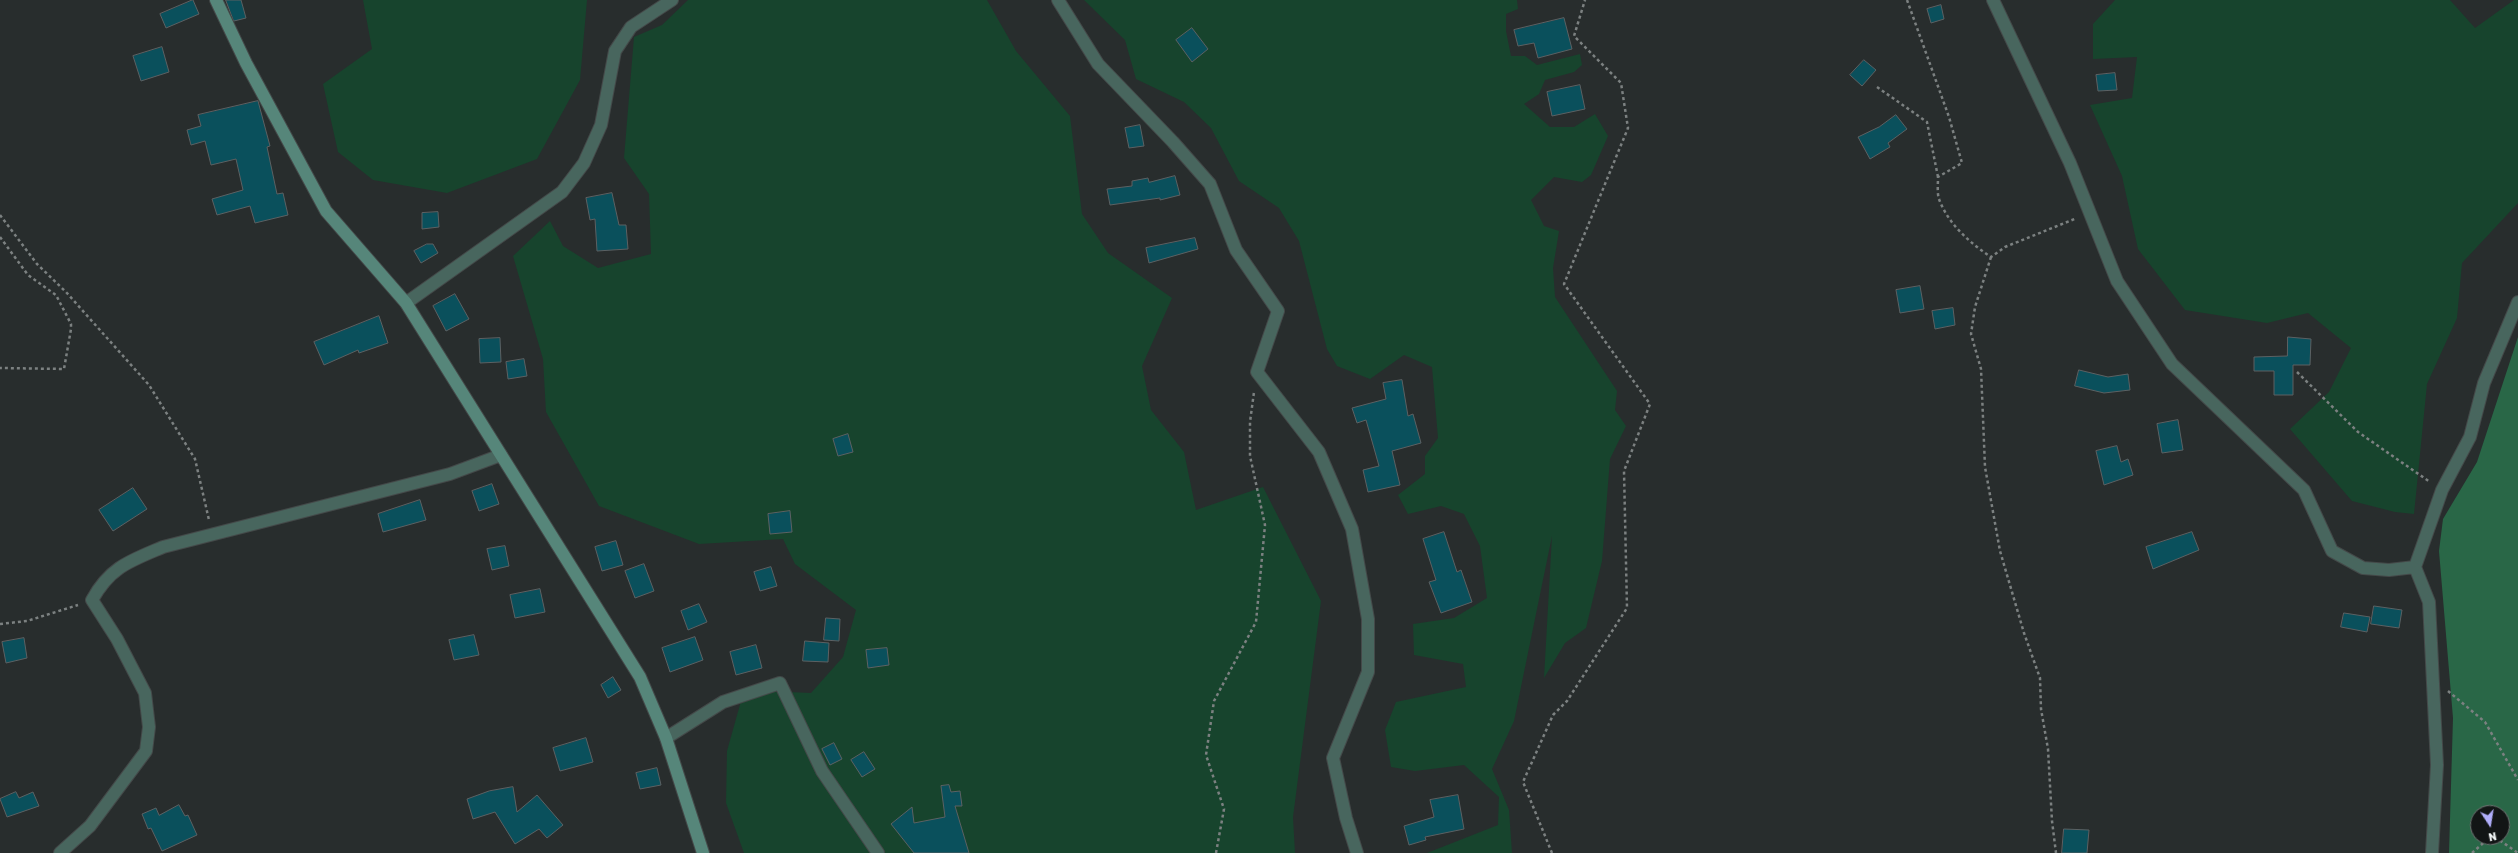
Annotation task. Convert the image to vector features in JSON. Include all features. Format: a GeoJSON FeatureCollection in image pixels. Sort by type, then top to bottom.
{"type":"FeatureCollection","features":[{"type":"Feature","properties":{"kind":"street"},"geometry":{"type":"LineString","coordinates":[[216,0],[246,63],[326,211],[406,303],[640,677],[666,738],[702,853]]}},
{"type":"Feature","properties":{"kind":"street"},"geometry":{"type":"LineString","coordinates":[[406,303],[562,192],[584,163],[601,125],[615,51],[631,27],[672,0]]}},
{"type":"Feature","properties":{"kind":"street"},"geometry":{"type":"LineString","coordinates":[[1058,0],[1098,64],[1174,142],[1210,184],[1236,250],[1278,311],[1257,372],[1319,452],[1352,529],[1368,619],[1368,672],[1333,758],[1346,818],[1356,853]]}},
{"type":"Feature","properties":{"kind":"street"},"geometry":{"type":"LineString","coordinates":[[1993,0],[2070,163],[2116,281],[2172,364],[2304,490],[2332,551],[2363,568],[2389,570],[2415,567]]}},
{"type":"Feature","properties":{"kind":"street"},"geometry":{"type":"LineString","coordinates":[[2432,853],[2437,765],[2430,602],[2415,567],[2442,490],[2470,436],[2484,383],[2518,302]]}},
{"type":"Feature","properties":{"kind":"street"},"geometry":{"type":"LineString","coordinates":[[60,853],[90,826],[146,751],[149,727],[145,693],[118,639],[92,600],[98,589],[119,566],[163,548],[450,474],[501,455]]}},
{"type":"Feature","properties":{"kind":"street"},"geometry":{"type":"LineString","coordinates":[[666,738],[722,702],[780,683],[822,771],[878,853]]}},
{"type":"Feature","properties":{"kind":"path"},"geometry":{"type":"LineString","coordinates":[[1552,853],[1523,782],[1553,715],[1567,701],[1627,608],[1624,471],[1650,404],[1564,284],[1628,128],[1620,83],[1574,36],[1586,0]]}},
{"type":"Feature","properties":{"kind":"path"},"geometry":{"type":"LineString","coordinates":[[1907,0],[1949,117],[1962,163],[1938,177]]}},
{"type":"Feature","properties":{"kind":"path"},"geometry":{"type":"LineString","coordinates":[[1877,87],[1927,122],[1938,177],[1938,198],[1954,225],[1970,243],[1991,257]]}},
{"type":"Feature","properties":{"kind":"path"},"geometry":{"type":"LineString","coordinates":[[2056,853],[2052,821],[2048,749],[2040,709],[2040,678],[2024,633],[2000,551],[1985,467],[1981,369],[1971,334],[1975,307],[1991,257],[2005,247],[2089,213]]}},
{"type":"Feature","properties":{"kind":"path"},"geometry":{"type":"LineString","coordinates":[[0,215],[37,264],[66,292],[149,385],[195,459],[213,536]]}},
{"type":"Feature","properties":{"kind":"path"},"geometry":{"type":"LineString","coordinates":[[0,224],[2,219]]}},
{"type":"Feature","properties":{"kind":"path"},"geometry":{"type":"LineString","coordinates":[[0,238],[28,275],[56,295],[71,329],[64,369],[0,368]]}},
{"type":"Feature","properties":{"kind":"path"},"geometry":{"type":"LineString","coordinates":[[1216,853],[1224,809],[1206,755],[1208,740],[1214,701],[1256,622],[1265,525],[1250,456],[1250,422],[1257,372]]}},
{"type":"Feature","properties":{"kind":"path"},"geometry":{"type":"LineString","coordinates":[[2297,372],[2358,432],[2442,490]]}},
{"type":"Feature","properties":{"kind":"path"},"geometry":{"type":"LineString","coordinates":[[0,624],[28,621],[92,600]]}},
{"type":"Feature","properties":{"kind":"path"},"geometry":{"type":"LineString","coordinates":[[2434,682],[2449,691],[2485,722],[2518,780]]}},
{"type":"Feature","properties":{"kind":"path"},"geometry":{"type":"LineString","coordinates":[[2472,853],[2481,845]]}},
{"type":"Feature","properties":{"kind":"path"},"geometry":{"type":"LineString","coordinates":[[2506,845],[2518,853]]}},
{"type":"Feature","properties":{"kind":"green space"},"geometry":{"type":"Polygon","coordinates":[[[363,0],[587,0],[580,80],[537,159],[447,193],[373,180],[338,152],[323,84],[372,49],[363,0]]]}},
{"type":"Feature","properties":{"kind":"green space"},"geometry":{"type":"Polygon","coordinates":[[[688,0],[987,0],[1016,51],[1070,116],[1082,214],[1108,253],[1172,298],[1142,366],[1151,410],[1184,452],[1196,510],[1263,487],[1321,601],[1293,817],[1295,853],[744,853],[726,803],[727,751],[741,701],[765,691],[811,693],[843,657],[856,610],[795,564],[783,539],[699,544],[599,506],[546,412],[543,359],[513,256],[550,221],[563,246],[598,268],[651,254],[649,194],[624,158],[634,37],[662,25],[688,0]]]}},
{"type":"Feature","properties":{"kind":"green space"},"geometry":{"type":"Polygon","coordinates":[[[1084,0],[1517,0],[1518,9],[1506,14],[1506,31],[1511,56],[1525,56],[1537,65],[1580,54],[1582,65],[1574,72],[1545,80],[1539,94],[1524,104],[1550,127],[1574,127],[1595,114],[1608,136],[1591,175],[1582,182],[1554,177],[1531,200],[1544,226],[1559,231],[1553,268],[1555,297],[1617,391],[1615,410],[1626,426],[1610,459],[1602,561],[1586,628],[1565,643],[1544,678],[1552,536],[1514,721],[1492,769],[1509,810],[1512,853],[1427,853],[1498,825],[1499,797],[1464,765],[1415,771],[1391,767],[1385,730],[1396,702],[1466,687],[1463,664],[1414,655],[1413,624],[1454,618],[1487,598],[1480,546],[1464,514],[1441,506],[1408,514],[1398,495],[1425,474],[1425,456],[1438,438],[1432,367],[1404,355],[1370,379],[1337,366],[1327,349],[1299,241],[1279,208],[1239,181],[1211,128],[1184,102],[1136,79],[1125,40],[1084,0]]]}},
{"type":"Feature","properties":{"kind":"green space"},"geometry":{"type":"Polygon","coordinates":[[[2115,0],[2450,0],[2475,28],[2514,0],[2518,0],[2518,203],[2462,263],[2457,318],[2427,384],[2414,514],[2395,512],[2352,501],[2290,429],[2329,392],[2351,348],[2308,313],[2267,323],[2185,310],[2138,249],[2122,176],[2090,105],[2132,98],[2137,57],[2093,59],[2093,24],[2115,0]]]}},
{"type":"Feature","properties":{"kind":"green space"},"geometry":{"type":"Polygon","coordinates":[[[2518,337],[2518,853],[2449,853],[2453,718],[2439,551],[2443,519],[2477,462],[2518,337]]]}},
{"type":"Feature","properties":{"kind":"building"},"geometry":{"type":"Polygon","coordinates":[[[193,0],[199,14],[166,28],[160,14],[193,0]]]}},
{"type":"Feature","properties":{"kind":"building"},"geometry":{"type":"Polygon","coordinates":[[[226,0],[241,0],[246,18],[234,21],[226,0]]]}},
{"type":"Feature","properties":{"kind":"building"},"geometry":{"type":"Polygon","coordinates":[[[1941,5],[1944,19],[1931,23],[1927,9],[1941,5]]]}},
{"type":"Feature","properties":{"kind":"building"},"geometry":{"type":"Polygon","coordinates":[[[1564,18],[1572,49],[1538,58],[1534,43],[1518,46],[1514,30],[1564,18]]]}},
{"type":"Feature","properties":{"kind":"building"},"geometry":{"type":"Polygon","coordinates":[[[1192,28],[1208,49],[1192,62],[1176,40],[1192,28]]]}},
{"type":"Feature","properties":{"kind":"building"},"geometry":{"type":"Polygon","coordinates":[[[162,47],[169,72],[141,81],[133,56],[162,47]]]}},
{"type":"Feature","properties":{"kind":"building"},"geometry":{"type":"Polygon","coordinates":[[[1864,60],[1876,70],[1862,86],[1850,75],[1864,60]]]}},
{"type":"Feature","properties":{"kind":"building"},"geometry":{"type":"Polygon","coordinates":[[[2115,73],[2117,90],[2098,91],[2096,75],[2115,73]]]}},
{"type":"Feature","properties":{"kind":"building"},"geometry":{"type":"Polygon","coordinates":[[[1580,85],[1585,109],[1552,116],[1547,92],[1580,85]]]}},
{"type":"Feature","properties":{"kind":"building"},"geometry":{"type":"Polygon","coordinates":[[[258,101],[270,146],[267,147],[277,194],[283,193],[288,215],[255,223],[250,206],[217,215],[212,199],[243,190],[236,159],[211,165],[205,141],[191,145],[187,130],[201,126],[198,115],[258,101]]]}},
{"type":"Feature","properties":{"kind":"building"},"geometry":{"type":"Polygon","coordinates":[[[1896,115],[1907,129],[1888,143],[1890,147],[1870,159],[1858,137],[1879,127],[1896,115]]]}},
{"type":"Feature","properties":{"kind":"building"},"geometry":{"type":"Polygon","coordinates":[[[1140,125],[1144,146],[1129,148],[1125,128],[1140,125]]]}},
{"type":"Feature","properties":{"kind":"building"},"geometry":{"type":"Polygon","coordinates":[[[1175,176],[1180,195],[1160,200],[1160,198],[1110,205],[1107,189],[1132,186],[1132,181],[1148,178],[1149,182],[1175,176]]]}},
{"type":"Feature","properties":{"kind":"building"},"geometry":{"type":"Polygon","coordinates":[[[612,193],[619,225],[626,225],[628,249],[597,251],[595,219],[590,220],[586,198],[612,193]]]}},
{"type":"Feature","properties":{"kind":"building"},"geometry":{"type":"Polygon","coordinates":[[[438,212],[439,227],[422,229],[422,213],[438,212]]]}},
{"type":"Feature","properties":{"kind":"building"},"geometry":{"type":"Polygon","coordinates":[[[1195,238],[1198,249],[1149,263],[1146,248],[1195,238]]]}},
{"type":"Feature","properties":{"kind":"building"},"geometry":{"type":"Polygon","coordinates":[[[427,244],[433,244],[438,253],[421,263],[414,251],[427,244]]]}},
{"type":"Feature","properties":{"kind":"building"},"geometry":{"type":"Polygon","coordinates":[[[1920,286],[1924,309],[1900,313],[1896,290],[1920,286]]]}},
{"type":"Feature","properties":{"kind":"building"},"geometry":{"type":"Polygon","coordinates":[[[455,294],[469,319],[446,331],[433,306],[455,294]]]}},
{"type":"Feature","properties":{"kind":"building"},"geometry":{"type":"Polygon","coordinates":[[[1953,308],[1955,325],[1935,329],[1932,311],[1953,308]]]}},
{"type":"Feature","properties":{"kind":"building"},"geometry":{"type":"Polygon","coordinates":[[[379,316],[388,343],[359,353],[358,350],[324,365],[314,342],[379,316]]]}},
{"type":"Feature","properties":{"kind":"building"},"geometry":{"type":"Polygon","coordinates":[[[2288,337],[2311,339],[2310,365],[2293,365],[2293,395],[2274,395],[2274,371],[2254,371],[2254,357],[2287,356],[2288,337]]]}},
{"type":"Feature","properties":{"kind":"building"},"geometry":{"type":"Polygon","coordinates":[[[500,338],[501,362],[480,363],[479,339],[500,338]]]}},
{"type":"Feature","properties":{"kind":"building"},"geometry":{"type":"Polygon","coordinates":[[[524,359],[527,376],[508,379],[506,362],[524,359]]]}},
{"type":"Feature","properties":{"kind":"building"},"geometry":{"type":"Polygon","coordinates":[[[2079,370],[2108,377],[2128,374],[2130,390],[2104,393],[2075,386],[2079,370]]]}},
{"type":"Feature","properties":{"kind":"building"},"geometry":{"type":"Polygon","coordinates":[[[1402,380],[1408,416],[1413,414],[1421,443],[1392,451],[1400,485],[1368,492],[1363,470],[1379,466],[1366,420],[1357,423],[1352,408],[1386,399],[1383,383],[1402,380]]]}},
{"type":"Feature","properties":{"kind":"building"},"geometry":{"type":"Polygon","coordinates":[[[2178,420],[2183,450],[2162,453],[2157,424],[2178,420]]]}},
{"type":"Feature","properties":{"kind":"building"},"geometry":{"type":"Polygon","coordinates":[[[848,434],[853,452],[838,456],[833,439],[848,434]]]}},
{"type":"Feature","properties":{"kind":"building"},"geometry":{"type":"Polygon","coordinates":[[[2117,446],[2121,462],[2128,459],[2133,475],[2104,485],[2096,451],[2117,446]]]}},
{"type":"Feature","properties":{"kind":"building"},"geometry":{"type":"Polygon","coordinates":[[[492,484],[499,504],[479,511],[472,491],[492,484]]]}},
{"type":"Feature","properties":{"kind":"building"},"geometry":{"type":"Polygon","coordinates":[[[133,488],[147,509],[113,531],[99,510],[133,488]]]}},
{"type":"Feature","properties":{"kind":"building"},"geometry":{"type":"Polygon","coordinates":[[[420,500],[426,520],[383,532],[378,514],[420,500]]]}},
{"type":"Feature","properties":{"kind":"building"},"geometry":{"type":"Polygon","coordinates":[[[790,511],[792,532],[770,534],[768,514],[790,511]]]}},
{"type":"Feature","properties":{"kind":"building"},"geometry":{"type":"Polygon","coordinates":[[[1444,532],[1457,572],[1461,570],[1472,602],[1441,613],[1429,582],[1436,580],[1423,539],[1444,532]]]}},
{"type":"Feature","properties":{"kind":"building"},"geometry":{"type":"Polygon","coordinates":[[[2192,532],[2199,550],[2153,569],[2146,547],[2192,532]]]}},
{"type":"Feature","properties":{"kind":"building"},"geometry":{"type":"Polygon","coordinates":[[[616,541],[623,565],[602,571],[595,547],[616,541]]]}},
{"type":"Feature","properties":{"kind":"building"},"geometry":{"type":"Polygon","coordinates":[[[505,546],[509,566],[492,570],[487,549],[505,546]]]}},
{"type":"Feature","properties":{"kind":"building"},"geometry":{"type":"Polygon","coordinates":[[[644,564],[654,591],[635,598],[625,571],[644,564]]]}},
{"type":"Feature","properties":{"kind":"building"},"geometry":{"type":"Polygon","coordinates":[[[771,567],[777,586],[760,591],[754,572],[771,567]]]}},
{"type":"Feature","properties":{"kind":"building"},"geometry":{"type":"Polygon","coordinates":[[[540,589],[545,612],[515,618],[510,595],[540,589]]]}},
{"type":"Feature","properties":{"kind":"building"},"geometry":{"type":"Polygon","coordinates":[[[699,604],[707,622],[688,630],[681,611],[699,604]]]}},
{"type":"Feature","properties":{"kind":"building"},"geometry":{"type":"Polygon","coordinates":[[[2374,606],[2402,610],[2399,628],[2371,624],[2374,606]]]}},
{"type":"Feature","properties":{"kind":"building"},"geometry":{"type":"Polygon","coordinates":[[[2344,613],[2370,617],[2367,632],[2341,627],[2344,613]]]}},
{"type":"Feature","properties":{"kind":"building"},"geometry":{"type":"Polygon","coordinates":[[[826,618],[840,619],[839,641],[824,640],[826,618]]]}},
{"type":"Feature","properties":{"kind":"building"},"geometry":{"type":"Polygon","coordinates":[[[474,635],[479,655],[454,660],[449,640],[474,635]]]}},
{"type":"Feature","properties":{"kind":"building"},"geometry":{"type":"Polygon","coordinates":[[[695,637],[703,660],[670,672],[662,648],[695,637]]]}},
{"type":"Feature","properties":{"kind":"building"},"geometry":{"type":"Polygon","coordinates":[[[24,638],[27,658],[6,663],[2,642],[24,638]]]}},
{"type":"Feature","properties":{"kind":"building"},"geometry":{"type":"Polygon","coordinates":[[[805,641],[829,643],[828,662],[803,661],[805,641]]]}},
{"type":"Feature","properties":{"kind":"building"},"geometry":{"type":"Polygon","coordinates":[[[756,645],[762,668],[736,675],[730,652],[756,645]]]}},
{"type":"Feature","properties":{"kind":"building"},"geometry":{"type":"Polygon","coordinates":[[[887,648],[889,665],[868,668],[866,650],[887,648]]]}},
{"type":"Feature","properties":{"kind":"building"},"geometry":{"type":"Polygon","coordinates":[[[613,677],[621,690],[608,698],[601,685],[613,677]]]}},
{"type":"Feature","properties":{"kind":"building"},"geometry":{"type":"Polygon","coordinates":[[[586,738],[593,762],[560,771],[553,748],[586,738]]]}},
{"type":"Feature","properties":{"kind":"building"},"geometry":{"type":"Polygon","coordinates":[[[834,743],[842,759],[830,765],[822,749],[834,743]]]}},
{"type":"Feature","properties":{"kind":"building"},"geometry":{"type":"Polygon","coordinates":[[[864,752],[875,769],[862,777],[851,760],[864,752]]]}},
{"type":"Feature","properties":{"kind":"building"},"geometry":{"type":"Polygon","coordinates":[[[657,768],[661,785],[640,789],[636,773],[657,768]]]}},
{"type":"Feature","properties":{"kind":"building"},"geometry":{"type":"Polygon","coordinates":[[[949,785],[951,792],[960,791],[962,806],[955,806],[969,853],[914,853],[891,824],[912,807],[914,823],[945,817],[941,786],[949,785]]]}},
{"type":"Feature","properties":{"kind":"building"},"geometry":{"type":"Polygon","coordinates":[[[513,787],[517,812],[537,795],[563,825],[547,838],[539,829],[515,844],[495,812],[473,819],[467,799],[489,791],[513,787]]]}},
{"type":"Feature","properties":{"kind":"building"},"geometry":{"type":"Polygon","coordinates":[[[16,792],[19,798],[33,792],[39,806],[7,817],[0,799],[16,792]]]}},
{"type":"Feature","properties":{"kind":"building"},"geometry":{"type":"Polygon","coordinates":[[[1458,795],[1464,829],[1425,837],[1426,840],[1409,845],[1404,826],[1434,817],[1430,800],[1458,795]]]}},
{"type":"Feature","properties":{"kind":"building"},"geometry":{"type":"Polygon","coordinates":[[[179,805],[185,816],[188,815],[197,835],[162,851],[151,828],[148,829],[142,814],[156,808],[159,815],[179,805]]]}},
{"type":"Feature","properties":{"kind":"building"},"geometry":{"type":"Polygon","coordinates":[[[2064,829],[2089,830],[2087,853],[2062,853],[2064,829]]]}}]}
